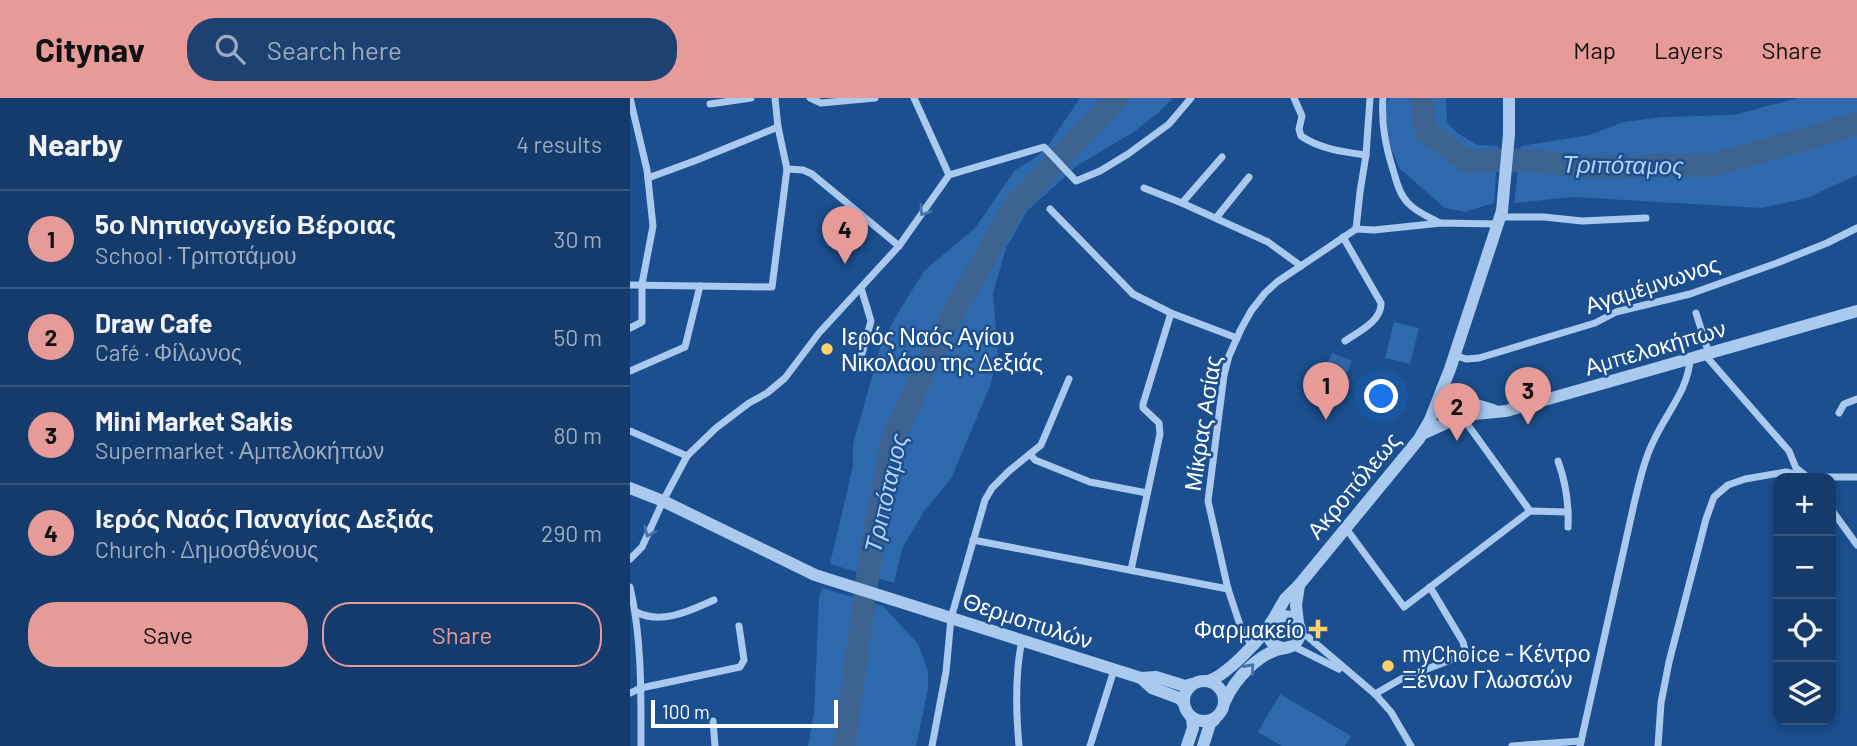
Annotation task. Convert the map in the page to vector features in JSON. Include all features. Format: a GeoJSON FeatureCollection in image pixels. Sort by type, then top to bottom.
{"type":"FeatureCollection","features":[{"type":"Feature","properties":{"kind":"street"},"geometry":{"type":"LineString","coordinates":[[630,98],[648,178],[653,226],[642,284],[642,322],[630,328]]}},
{"type":"Feature","properties":{"kind":"street"},"geometry":{"type":"LineString","coordinates":[[710,104],[751,98]]}},
{"type":"Feature","properties":{"kind":"street"},"geometry":{"type":"LineString","coordinates":[[630,285],[772,287],[787,169],[775,98]]}},
{"type":"Feature","properties":{"kind":"street"},"geometry":{"type":"LineString","coordinates":[[810,98],[821,103],[875,98]]}},
{"type":"Feature","properties":{"kind":"street"},"geometry":{"type":"LineString","coordinates":[[914,98],[949,175]]}},
{"type":"Feature","properties":{"kind":"street"},"geometry":{"type":"LineString","coordinates":[[630,559],[642,547],[687,456],[716,428],[785,378],[819,333],[899,246],[949,175],[1044,147],[1076,181],[1100,171],[1149,139],[1169,124],[1191,98]]}},
{"type":"Feature","properties":{"kind":"street"},"geometry":{"type":"LineString","coordinates":[[1294,98],[1302,116],[1299,131],[1301,136],[1337,152],[1366,155]]}},
{"type":"Feature","properties":{"kind":"street"},"geometry":{"type":"LineString","coordinates":[[1370,98],[1356,229],[1374,230],[1500,217],[1544,217],[1582,221],[1646,218]]}},
{"type":"Feature","properties":{"kind":"street"},"geometry":{"type":"LineString","coordinates":[[1383,98],[1386,148],[1402,194],[1415,209],[1441,223]]}},
{"type":"Feature","properties":{"kind":"street","name":"Ακροπόλεως"},"geometry":{"type":"LineString","coordinates":[[1208,681],[1215,679],[1252,646],[1270,625],[1285,599],[1422,434],[1450,369],[1500,217],[1509,134],[1508,98]]}},
{"type":"Feature","properties":{"kind":"street"},"geometry":{"type":"LineString","coordinates":[[648,178],[778,127]]}},
{"type":"Feature","properties":{"kind":"street"},"geometry":{"type":"LineString","coordinates":[[1182,202],[1222,157]]}},
{"type":"Feature","properties":{"kind":"street"},"geometry":{"type":"LineString","coordinates":[[787,169],[803,170],[812,174],[899,246]]}},
{"type":"Feature","properties":{"kind":"street"},"geometry":{"type":"LineString","coordinates":[[1216,218],[1249,177]]}},
{"type":"Feature","properties":{"kind":"street"},"geometry":{"type":"LineString","coordinates":[[1144,188],[1182,202],[1268,242],[1301,266]]}},
{"type":"Feature","properties":{"kind":"street"},"geometry":{"type":"LineString","coordinates":[[1050,209],[1127,289],[1139,298],[1237,338]]}},
{"type":"Feature","properties":{"kind":"street","name":"Αγαμέμνωνος"},"geometry":{"type":"LineString","coordinates":[[1454,355],[1466,359],[1479,358],[1595,323],[1616,312],[1690,294],[1790,258],[1857,228]]}},
{"type":"Feature","properties":{"kind":"street","name":"Μίκρας Ασίας"},"geometry":{"type":"LineString","coordinates":[[1252,646],[1241,628],[1228,589],[1209,514],[1208,494],[1224,375],[1237,338],[1251,311],[1265,293],[1356,229]]}},
{"type":"Feature","properties":{"kind":"street"},"geometry":{"type":"LineString","coordinates":[[1343,237],[1381,303],[1379,315],[1345,341]]}},
{"type":"Feature","properties":{"kind":"street"},"geometry":{"type":"LineString","coordinates":[[630,371],[685,347],[701,286]]}},
{"type":"Feature","properties":{"kind":"street"},"geometry":{"type":"LineString","coordinates":[[858,368],[871,321],[861,288]]}},
{"type":"Feature","properties":{"kind":"street","name":"Αμπελοκήπων"},"geometry":{"type":"LineString","coordinates":[[1464,415],[1504,411],[1857,311]]}},
{"type":"Feature","properties":{"kind":"street"},"geometry":{"type":"LineString","coordinates":[[1131,570],[1160,428],[1159,423],[1143,407],[1171,313]]}},
{"type":"Feature","properties":{"kind":"street"},"geometry":{"type":"LineString","coordinates":[[1696,313],[1707,354],[1789,451],[1796,468],[1802,473]]}},
{"type":"Feature","properties":{"kind":"street"},"geometry":{"type":"LineString","coordinates":[[1512,746],[1581,743],[1642,475],[1653,442],[1688,377],[1690,359]]}},
{"type":"Feature","properties":{"kind":"street"},"geometry":{"type":"LineString","coordinates":[[1450,369],[1452,386],[1458,396]]}},
{"type":"Feature","properties":{"kind":"street"},"geometry":{"type":"LineString","coordinates":[[932,746],[946,673],[950,618],[987,493],[1041,445],[1069,379]]}},
{"type":"Feature","properties":{"kind":"street"},"geometry":{"type":"LineString","coordinates":[[1442,389],[1480,407],[1504,411]]}},
{"type":"Feature","properties":{"kind":"street"},"geometry":{"type":"LineString","coordinates":[[1839,413],[1844,404],[1857,399]]}},
{"type":"Feature","properties":{"kind":"street"},"geometry":{"type":"LineString","coordinates":[[1437,402],[1464,415]]}},
{"type":"Feature","properties":{"kind":"street"},"geometry":{"type":"LineString","coordinates":[[1422,434],[1464,415]]}},
{"type":"Feature","properties":{"kind":"street"},"geometry":{"type":"LineString","coordinates":[[1464,415],[1468,425],[1530,511]]}},
{"type":"Feature","properties":{"kind":"street"},"geometry":{"type":"LineString","coordinates":[[630,431],[687,456]]}},
{"type":"Feature","properties":{"kind":"street"},"geometry":{"type":"LineString","coordinates":[[1030,454],[1035,460],[1090,482],[1147,493]]}},
{"type":"Feature","properties":{"kind":"street"},"geometry":{"type":"LineString","coordinates":[[1558,461],[1565,480],[1568,527]]}},
{"type":"Feature","properties":{"kind":"street"},"geometry":{"type":"LineString","coordinates":[[1658,746],[1661,703],[1669,662],[1714,497],[1728,485],[1773,474]]}},
{"type":"Feature","properties":{"kind":"street"},"geometry":{"type":"LineString","coordinates":[[1836,477],[1857,477]]}},
{"type":"Feature","properties":{"kind":"street"},"geometry":{"type":"LineString","coordinates":[[630,488],[663,501]]}},
{"type":"Feature","properties":{"kind":"street","name":"Θερμοπυλών"},"geometry":{"type":"LineString","coordinates":[[663,501],[815,575],[1141,678],[1156,677],[1185,686],[1192,684]]}},
{"type":"Feature","properties":{"kind":"street"},"geometry":{"type":"LineString","coordinates":[[1345,527],[1404,607],[1530,511],[1568,512]]}},
{"type":"Feature","properties":{"kind":"street"},"geometry":{"type":"LineString","coordinates":[[1836,516],[1857,545]]}},
{"type":"Feature","properties":{"kind":"street"},"geometry":{"type":"LineString","coordinates":[[973,540],[1228,589]]}},
{"type":"Feature","properties":{"kind":"street"},"geometry":{"type":"LineString","coordinates":[[1203,746],[1210,724],[1222,711],[1228,695],[1256,661],[1274,650],[1294,645],[1300,636],[1296,606],[1299,585]]}},
{"type":"Feature","properties":{"kind":"street"},"geometry":{"type":"LineString","coordinates":[[630,587],[636,612],[641,688],[641,746]]}},
{"type":"Feature","properties":{"kind":"street"},"geometry":{"type":"LineString","coordinates":[[1375,694],[1401,679],[1466,654],[1463,642],[1430,587]]}},
{"type":"Feature","properties":{"kind":"street"},"geometry":{"type":"LineString","coordinates":[[636,612],[643,616],[660,618],[678,615],[713,600]]}},
{"type":"Feature","properties":{"kind":"street"},"geometry":{"type":"LineString","coordinates":[[1349,674],[1300,649],[1280,648],[1271,642],[1270,625],[1279,617],[1294,620],[1307,636],[1375,694],[1391,712],[1411,746]]}},
{"type":"Feature","properties":{"kind":"street"},"geometry":{"type":"LineString","coordinates":[[630,693],[641,688],[740,667],[744,660],[739,626]]}},
{"type":"Feature","properties":{"kind":"street"},"geometry":{"type":"LineString","coordinates":[[1019,746],[1018,658],[1022,640]]}},
{"type":"Feature","properties":{"kind":"street"},"geometry":{"type":"LineString","coordinates":[[1090,746],[1114,670]]}},
{"type":"Feature","properties":{"kind":"street","name":"Θερμοπυλών"},"geometry":{"type":"LineString","coordinates":[[1141,678],[1152,688],[1184,703]]}},
{"type":"Feature","properties":{"kind":"street"},"geometry":{"type":"LineString","coordinates":[[1215,719],[1204,722],[1192,718],[1185,709],[1185,693],[1192,684],[1208,681],[1220,688],[1225,701]]}},
{"type":"Feature","properties":{"kind":"street"},"geometry":{"type":"LineString","coordinates":[[1187,746],[1193,732],[1192,718]]}},
{"type":"Feature","properties":{"kind":"street"},"geometry":{"type":"LineString","coordinates":[[713,721],[715,746]]}},
{"type":"Feature","properties":{"kind":"shaded area"},"geometry":{"type":"Polygon","coordinates":[[[1080,98],[1173,98],[1132,133],[1078,165],[1027,211],[1006,248],[993,293],[998,355],[990,386],[951,479],[924,511],[902,549],[894,583],[830,564],[853,466],[853,444],[881,345],[900,309],[925,270],[975,228],[1015,170],[1038,156],[1049,144],[1080,98]]]}},
{"type":"Feature","properties":{"kind":"shaded area"},"geometry":{"type":"Polygon","coordinates":[[[1389,98],[1446,98],[1447,122],[1456,132],[1477,145],[1498,146],[1494,203],[1465,212],[1445,208],[1400,169],[1390,146],[1385,109],[1389,98]]]}},
{"type":"Feature","properties":{"kind":"shaded area"},"geometry":{"type":"Polygon","coordinates":[[[1798,98],[1857,98],[1857,175],[1807,198],[1761,208],[1573,197],[1514,203],[1521,146],[1589,135],[1624,122],[1663,117],[1733,115],[1798,98]]]}},
{"type":"Feature","properties":{"kind":"shaded area"},"geometry":{"type":"Polygon","coordinates":[[[1394,322],[1419,328],[1410,364],[1385,358],[1394,322]]]}},
{"type":"Feature","properties":{"kind":"shaded area"},"geometry":{"type":"Polygon","coordinates":[[[1332,353],[1352,361],[1335,401],[1315,392],[1332,353]]]}},
{"type":"Feature","properties":{"kind":"shaded area"},"geometry":{"type":"Polygon","coordinates":[[[822,588],[883,606],[918,644],[928,671],[928,689],[916,746],[808,746],[814,714],[819,598],[822,588]]]}},
{"type":"Feature","properties":{"kind":"shaded area"},"geometry":{"type":"Polygon","coordinates":[[[1280,694],[1351,736],[1345,746],[1282,746],[1258,732],[1280,694]]]}},
{"type":"Feature","properties":{"kind":"waterway","name":"Τριπόταμος"},"geometry":{"type":"LineString","coordinates":[[844,746],[870,559],[892,441],[942,333],[1014,206],[1117,98]]}},
{"type":"Feature","properties":{"kind":"waterway","name":"Τριπόταμος"},"geometry":{"type":"LineString","coordinates":[[1421,98],[1426,131],[1466,161],[1521,160],[1591,167],[1713,165],[1857,124]]}},
{"type":"Feature","properties":{"kind":"place","name":"Ιερός Ναός Παναγίας Δεξιάς"},"geometry":{"type":"Point","coordinates":[845,264]}},
{"type":"Feature","properties":{"kind":"place","name":"Ιερός Ναός Αγίου Νικολάου της Δεξιάς"},"geometry":{"type":"Point","coordinates":[827,349]}},
{"type":"Feature","properties":{"kind":"place","name":"5ο Νηπιαγωγείο Βέροιας"},"geometry":{"type":"Point","coordinates":[1326,420]}},
{"type":"Feature","properties":{"kind":"place","name":"Mini Market Sakis"},"geometry":{"type":"Point","coordinates":[1528,425]}},
{"type":"Feature","properties":{"kind":"place","name":"Draw Cafe"},"geometry":{"type":"Point","coordinates":[1457,441]}},
{"type":"Feature","properties":{"kind":"place","name":"Φαρμακείο"},"geometry":{"type":"Point","coordinates":[1318,629]}},
{"type":"Feature","properties":{"kind":"place","name":"myChoice - Κέντρο Ξένων Γλωσσών"},"geometry":{"type":"Point","coordinates":[1388,666]}}]}
